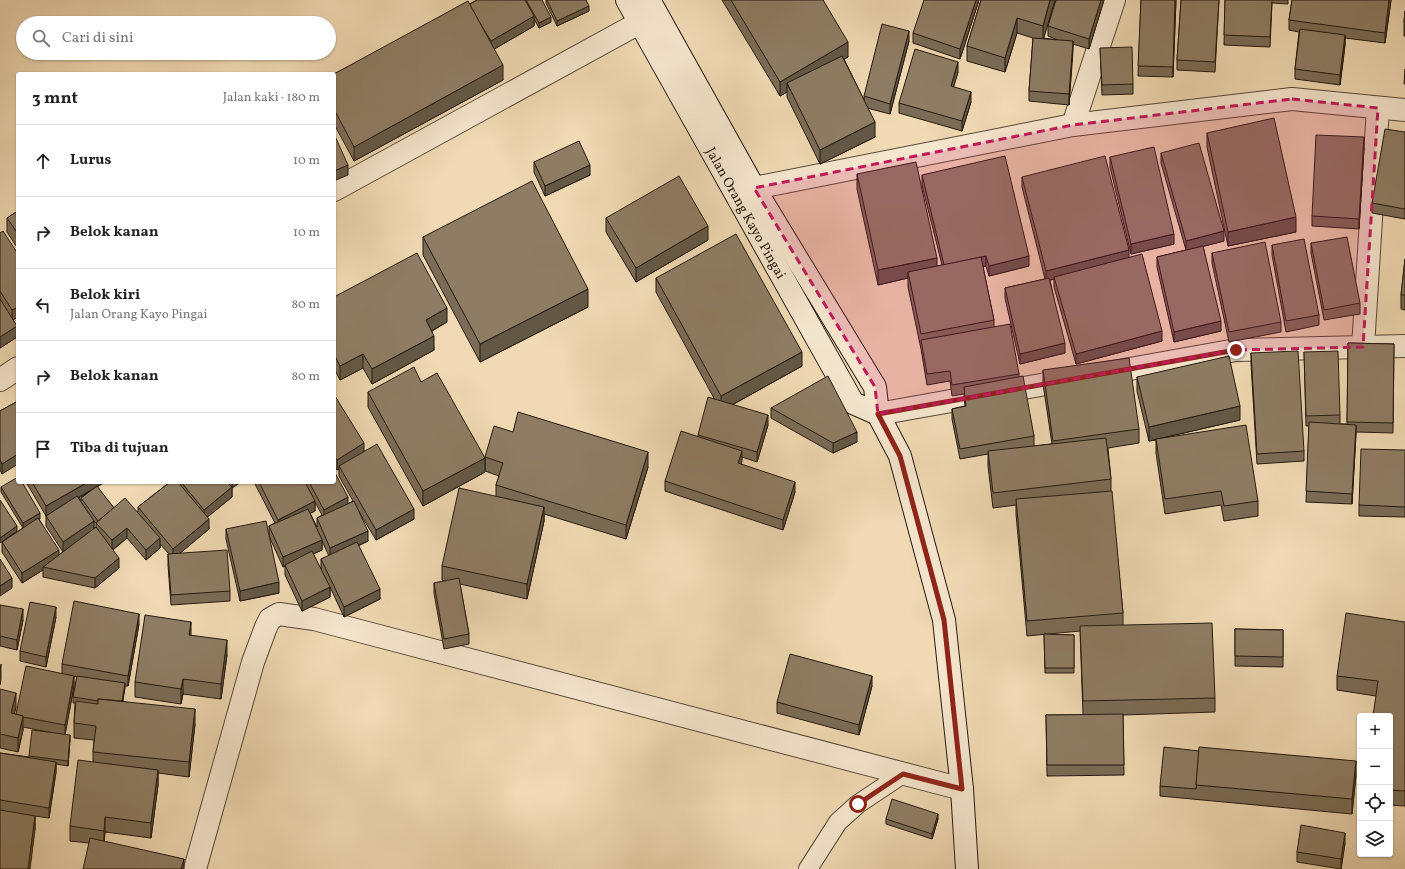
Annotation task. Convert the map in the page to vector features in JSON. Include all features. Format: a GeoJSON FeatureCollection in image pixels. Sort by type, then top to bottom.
{"type":"FeatureCollection","features":[{"type":"Feature","properties":{"kind":"street","name":"Jalan Orang Kayo Pingai"},"geometry":{"type":"LineString","coordinates":[[627,0],[853,403],[878,414]]}},
{"type":"Feature","properties":{"kind":"street","name":"Jalan Orang Kayo Pingai"},"geometry":{"type":"LineString","coordinates":[[649,0],[754,188],[875,387],[878,414],[900,456],[944,620],[962,789],[967,869]]}},
{"type":"Feature","properties":{"kind":"street"},"geometry":{"type":"LineString","coordinates":[[1073,125],[1114,0]]}},
{"type":"Feature","properties":{"kind":"street"},"geometry":{"type":"LineString","coordinates":[[336,189],[639,22]]}},
{"type":"Feature","properties":{"kind":"street"},"geometry":{"type":"LineString","coordinates":[[754,188],[1073,125],[1292,100],[1405,110]]}},
{"type":"Feature","properties":{"kind":"street"},"geometry":{"type":"LineString","coordinates":[[1363,347],[1378,108]]}},
{"type":"Feature","properties":{"kind":"street"},"geometry":{"type":"LineString","coordinates":[[878,414],[1236,350],[1405,346]]}},
{"type":"Feature","properties":{"kind":"street"},"geometry":{"type":"LineString","coordinates":[[0,380],[16,369]]}},
{"type":"Feature","properties":{"kind":"street"},"geometry":{"type":"LineString","coordinates":[[195,869],[252,662],[270,619],[279,614],[314,619],[962,789]]}},
{"type":"Feature","properties":{"kind":"lane"},"geometry":{"type":"LineString","coordinates":[[808,869],[838,822],[858,804],[903,774]]}},
{"type":"Feature","properties":{"kind":"highlighted area"},"geometry":{"type":"Polygon","coordinates":[[[1292,99],[1378,108],[1363,347],[1236,350],[878,414],[875,387],[754,188],[1073,125],[1292,99]]]}},
{"type":"Feature","properties":{"kind":"building"},"geometry":{"type":"Polygon","coordinates":[[[477,0],[525,0],[534,16],[491,41],[469,5],[477,0]]]}},
{"type":"Feature","properties":{"kind":"building"},"geometry":{"type":"Polygon","coordinates":[[[526,0],[542,0],[551,17],[539,23],[526,0]]]}},
{"type":"Feature","properties":{"kind":"building"},"geometry":{"type":"Polygon","coordinates":[[[547,0],[586,0],[589,6],[557,21],[547,0]]]}},
{"type":"Feature","properties":{"kind":"building"},"geometry":{"type":"Polygon","coordinates":[[[731,0],[823,0],[848,42],[780,82],[731,0]]]}},
{"type":"Feature","properties":{"kind":"building"},"geometry":{"type":"Polygon","coordinates":[[[924,0],[976,0],[960,49],[913,33],[924,0]]]}},
{"type":"Feature","properties":{"kind":"building"},"geometry":{"type":"Polygon","coordinates":[[[981,0],[1050,0],[1043,26],[1017,18],[1005,58],[967,46],[981,0]]]}},
{"type":"Feature","properties":{"kind":"building"},"geometry":{"type":"Polygon","coordinates":[[[1056,0],[1101,0],[1089,39],[1048,26],[1056,0]]]}},
{"type":"Feature","properties":{"kind":"building"},"geometry":{"type":"Polygon","coordinates":[[[1141,0],[1175,0],[1173,67],[1138,66],[1141,0]]]}},
{"type":"Feature","properties":{"kind":"building"},"geometry":{"type":"Polygon","coordinates":[[[1181,0],[1219,0],[1215,62],[1177,60],[1181,0]]]}},
{"type":"Feature","properties":{"kind":"building"},"geometry":{"type":"Polygon","coordinates":[[[1225,0],[1272,0],[1270,37],[1224,35],[1225,0]]]}},
{"type":"Feature","properties":{"kind":"building"},"geometry":{"type":"Polygon","coordinates":[[[1292,0],[1389,0],[1385,33],[1289,20],[1292,0]]]}},
{"type":"Feature","properties":{"kind":"building"},"geometry":{"type":"Polygon","coordinates":[[[468,1],[503,65],[354,147],[336,113],[336,73],[468,1]]]}},
{"type":"Feature","properties":{"kind":"building"},"geometry":{"type":"Polygon","coordinates":[[[882,24],[909,31],[890,104],[864,96],[882,24]]]}},
{"type":"Feature","properties":{"kind":"building"},"geometry":{"type":"Polygon","coordinates":[[[1300,29],[1345,35],[1340,75],[1295,69],[1300,29]]]}},
{"type":"Feature","properties":{"kind":"building"},"geometry":{"type":"Polygon","coordinates":[[[1033,38],[1073,41],[1069,94],[1029,91],[1033,38]]]}},
{"type":"Feature","properties":{"kind":"building"},"geometry":{"type":"Polygon","coordinates":[[[1132,47],[1133,84],[1102,85],[1100,48],[1132,47]]]}},
{"type":"Feature","properties":{"kind":"building"},"geometry":{"type":"Polygon","coordinates":[[[915,49],[958,62],[951,86],[971,92],[962,121],[899,103],[915,49]]]}},
{"type":"Feature","properties":{"kind":"building"},"geometry":{"type":"Polygon","coordinates":[[[842,56],[875,122],[820,150],[787,83],[842,56]]]}},
{"type":"Feature","properties":{"kind":"building"},"geometry":{"type":"Polygon","coordinates":[[[1274,118],[1296,217],[1228,232],[1207,133],[1274,118]]]}},
{"type":"Feature","properties":{"kind":"building"},"geometry":{"type":"Polygon","coordinates":[[[1385,129],[1405,132],[1405,209],[1372,203],[1385,129]]]}},
{"type":"Feature","properties":{"kind":"building"},"geometry":{"type":"Polygon","coordinates":[[[1316,135],[1364,137],[1359,219],[1312,216],[1316,135]]]}},
{"type":"Feature","properties":{"kind":"building"},"geometry":{"type":"Polygon","coordinates":[[[336,138],[348,165],[336,170],[336,138]]]}},
{"type":"Feature","properties":{"kind":"building"},"geometry":{"type":"Polygon","coordinates":[[[579,141],[590,165],[545,186],[534,162],[579,141]]]}},
{"type":"Feature","properties":{"kind":"building"},"geometry":{"type":"Polygon","coordinates":[[[1199,143],[1224,231],[1186,241],[1161,153],[1199,143]]]}},
{"type":"Feature","properties":{"kind":"building"},"geometry":{"type":"Polygon","coordinates":[[[1154,147],[1174,234],[1131,244],[1110,157],[1154,147]]]}},
{"type":"Feature","properties":{"kind":"building"},"geometry":{"type":"Polygon","coordinates":[[[1005,156],[1029,256],[989,266],[986,256],[944,265],[922,175],[1005,156]]]}},
{"type":"Feature","properties":{"kind":"building"},"geometry":{"type":"Polygon","coordinates":[[[1105,156],[1129,250],[1046,271],[1022,177],[1105,156]]]}},
{"type":"Feature","properties":{"kind":"building"},"geometry":{"type":"Polygon","coordinates":[[[916,162],[937,258],[878,270],[857,174],[916,162]]]}},
{"type":"Feature","properties":{"kind":"building"},"geometry":{"type":"Polygon","coordinates":[[[679,176],[708,226],[636,268],[606,218],[679,176]]]}},
{"type":"Feature","properties":{"kind":"building"},"geometry":{"type":"Polygon","coordinates":[[[532,181],[588,289],[480,344],[423,237],[532,181]]]}},
{"type":"Feature","properties":{"kind":"building"},"geometry":{"type":"Polygon","coordinates":[[[16,212],[16,231],[7,218],[16,212]]]}},
{"type":"Feature","properties":{"kind":"building"},"geometry":{"type":"Polygon","coordinates":[[[3,231],[16,251],[16,308],[12,310],[0,291],[0,233],[3,231]]]}},
{"type":"Feature","properties":{"kind":"building"},"geometry":{"type":"Polygon","coordinates":[[[736,234],[802,352],[721,396],[656,278],[736,234]]]}},
{"type":"Feature","properties":{"kind":"building"},"geometry":{"type":"Polygon","coordinates":[[[1347,237],[1360,303],[1324,310],[1311,243],[1347,237]]]}},
{"type":"Feature","properties":{"kind":"building"},"geometry":{"type":"Polygon","coordinates":[[[1304,239],[1319,315],[1286,321],[1272,245],[1304,239]]]}},
{"type":"Feature","properties":{"kind":"building"},"geometry":{"type":"Polygon","coordinates":[[[1265,242],[1281,322],[1229,332],[1212,253],[1265,242]]]}},
{"type":"Feature","properties":{"kind":"building"},"geometry":{"type":"Polygon","coordinates":[[[1203,246],[1221,321],[1174,332],[1157,257],[1203,246]]]}},
{"type":"Feature","properties":{"kind":"building"},"geometry":{"type":"Polygon","coordinates":[[[417,253],[447,308],[426,320],[434,336],[372,369],[363,354],[340,366],[336,358],[336,296],[417,253]]]}},
{"type":"Feature","properties":{"kind":"building"},"geometry":{"type":"Polygon","coordinates":[[[1142,254],[1162,331],[1076,354],[1054,277],[1142,254]]]}},
{"type":"Feature","properties":{"kind":"building"},"geometry":{"type":"Polygon","coordinates":[[[981,257],[994,320],[921,334],[908,272],[981,257]]]}},
{"type":"Feature","properties":{"kind":"building"},"geometry":{"type":"Polygon","coordinates":[[[1405,259],[1405,295],[1401,295],[1405,259]]]}},
{"type":"Feature","properties":{"kind":"building"},"geometry":{"type":"Polygon","coordinates":[[[1049,278],[1065,343],[1020,354],[1005,288],[1049,278]]]}},
{"type":"Feature","properties":{"kind":"building"},"geometry":{"type":"Polygon","coordinates":[[[0,299],[16,327],[0,337],[0,299]]]}},
{"type":"Feature","properties":{"kind":"building"},"geometry":{"type":"Polygon","coordinates":[[[1010,324],[1019,374],[952,385],[950,371],[927,374],[921,340],[1010,324]]]}},
{"type":"Feature","properties":{"kind":"building"},"geometry":{"type":"Polygon","coordinates":[[[1348,343],[1394,344],[1393,423],[1347,422],[1348,343]]]}},
{"type":"Feature","properties":{"kind":"building"},"geometry":{"type":"Polygon","coordinates":[[[1298,351],[1304,451],[1257,454],[1251,353],[1298,351]]]}},
{"type":"Feature","properties":{"kind":"building"},"geometry":{"type":"Polygon","coordinates":[[[1338,351],[1340,415],[1306,416],[1304,352],[1338,351]]]}},
{"type":"Feature","properties":{"kind":"building"},"geometry":{"type":"Polygon","coordinates":[[[1229,356],[1240,406],[1149,427],[1137,377],[1229,356]]]}},
{"type":"Feature","properties":{"kind":"building"},"geometry":{"type":"Polygon","coordinates":[[[1129,358],[1139,429],[1053,441],[1043,370],[1129,358]]]}},
{"type":"Feature","properties":{"kind":"building"},"geometry":{"type":"Polygon","coordinates":[[[414,367],[421,382],[437,373],[485,458],[423,491],[368,392],[414,367]]]}},
{"type":"Feature","properties":{"kind":"building"},"geometry":{"type":"Polygon","coordinates":[[[828,376],[857,432],[833,443],[771,408],[828,376]]]}},
{"type":"Feature","properties":{"kind":"building"},"geometry":{"type":"Polygon","coordinates":[[[1023,376],[1034,436],[960,449],[952,409],[966,406],[964,387],[1023,376]]]}},
{"type":"Feature","properties":{"kind":"building"},"geometry":{"type":"Polygon","coordinates":[[[708,397],[768,415],[757,452],[698,435],[708,397]]]}},
{"type":"Feature","properties":{"kind":"building"},"geometry":{"type":"Polygon","coordinates":[[[336,398],[364,443],[337,460],[336,459],[336,398]]]}},
{"type":"Feature","properties":{"kind":"building"},"geometry":{"type":"Polygon","coordinates":[[[16,402],[16,455],[2,464],[0,460],[0,411],[16,402]]]}},
{"type":"Feature","properties":{"kind":"building"},"geometry":{"type":"Polygon","coordinates":[[[518,412],[648,452],[626,525],[496,485],[503,463],[485,457],[494,426],[513,432],[518,412]]]}},
{"type":"Feature","properties":{"kind":"building"},"geometry":{"type":"Polygon","coordinates":[[[1309,422],[1356,425],[1352,494],[1306,491],[1309,422]]]}},
{"type":"Feature","properties":{"kind":"building"},"geometry":{"type":"Polygon","coordinates":[[[1246,425],[1258,501],[1224,506],[1221,491],[1165,499],[1156,439],[1246,425]]]}},
{"type":"Feature","properties":{"kind":"building"},"geometry":{"type":"Polygon","coordinates":[[[681,431],[742,451],[738,463],[795,482],[783,520],[665,481],[681,431]]]}},
{"type":"Feature","properties":{"kind":"building"},"geometry":{"type":"Polygon","coordinates":[[[1106,438],[1111,479],[993,493],[988,451],[1106,438]]]}},
{"type":"Feature","properties":{"kind":"building"},"geometry":{"type":"Polygon","coordinates":[[[377,444],[414,509],[376,530],[339,466],[377,444]]]}},
{"type":"Feature","properties":{"kind":"building"},"geometry":{"type":"Polygon","coordinates":[[[1361,449],[1405,450],[1405,507],[1359,505],[1361,449]]]}},
{"type":"Feature","properties":{"kind":"building"},"geometry":{"type":"Polygon","coordinates":[[[336,475],[348,497],[324,510],[310,484],[336,484],[336,475]]]}},
{"type":"Feature","properties":{"kind":"building"},"geometry":{"type":"Polygon","coordinates":[[[16,478],[16,484],[23,484],[40,513],[23,523],[1,487],[16,478]]]}},
{"type":"Feature","properties":{"kind":"building"},"geometry":{"type":"Polygon","coordinates":[[[33,484],[84,484],[46,506],[33,484]]]}},
{"type":"Feature","properties":{"kind":"building"},"geometry":{"type":"Polygon","coordinates":[[[167,484],[180,484],[209,519],[173,549],[138,507],[167,484]]]}},
{"type":"Feature","properties":{"kind":"building"},"geometry":{"type":"Polygon","coordinates":[[[183,484],[229,484],[232,487],[204,510],[183,484]]]}},
{"type":"Feature","properties":{"kind":"building"},"geometry":{"type":"Polygon","coordinates":[[[260,484],[306,484],[315,501],[278,520],[260,484]]]}},
{"type":"Feature","properties":{"kind":"building"},"geometry":{"type":"Polygon","coordinates":[[[97,486],[114,508],[98,521],[81,498],[97,486]]]}},
{"type":"Feature","properties":{"kind":"building"},"geometry":{"type":"Polygon","coordinates":[[[459,488],[544,507],[527,584],[442,566],[459,488]]]}},
{"type":"Feature","properties":{"kind":"building"},"geometry":{"type":"Polygon","coordinates":[[[1112,491],[1123,613],[1027,621],[1016,499],[1112,491]]]}},
{"type":"Feature","properties":{"kind":"building"},"geometry":{"type":"Polygon","coordinates":[[[77,496],[94,521],[63,542],[46,516],[77,496]]]}},
{"type":"Feature","properties":{"kind":"building"},"geometry":{"type":"Polygon","coordinates":[[[125,498],[160,538],[146,550],[127,528],[112,540],[96,523],[125,498]]]}},
{"type":"Feature","properties":{"kind":"building"},"geometry":{"type":"Polygon","coordinates":[[[0,500],[17,526],[0,538],[0,500]]]}},
{"type":"Feature","properties":{"kind":"building"},"geometry":{"type":"Polygon","coordinates":[[[354,501],[368,531],[330,548],[317,518],[354,501]]]}},
{"type":"Feature","properties":{"kind":"building"},"geometry":{"type":"Polygon","coordinates":[[[308,509],[322,540],[283,557],[269,526],[308,509]]]}},
{"type":"Feature","properties":{"kind":"building"},"geometry":{"type":"Polygon","coordinates":[[[38,518],[59,550],[22,573],[2,542],[38,518]]]}},
{"type":"Feature","properties":{"kind":"building"},"geometry":{"type":"Polygon","coordinates":[[[266,521],[279,582],[240,591],[226,529],[266,521]]]}},
{"type":"Feature","properties":{"kind":"building"},"geometry":{"type":"Polygon","coordinates":[[[96,527],[119,558],[95,578],[43,567],[96,527]]]}},
{"type":"Feature","properties":{"kind":"building"},"geometry":{"type":"Polygon","coordinates":[[[357,542],[380,589],[344,607],[321,559],[357,542]]]}},
{"type":"Feature","properties":{"kind":"building"},"geometry":{"type":"Polygon","coordinates":[[[227,550],[230,591],[171,595],[168,554],[227,550]]]}},
{"type":"Feature","properties":{"kind":"building"},"geometry":{"type":"Polygon","coordinates":[[[312,551],[330,587],[302,601],[285,565],[312,551]]]}},
{"type":"Feature","properties":{"kind":"building"},"geometry":{"type":"Polygon","coordinates":[[[0,559],[12,578],[0,586],[0,559]]]}},
{"type":"Feature","properties":{"kind":"building"},"geometry":{"type":"Polygon","coordinates":[[[459,578],[469,634],[444,639],[434,583],[459,578]]]}},
{"type":"Feature","properties":{"kind":"building"},"geometry":{"type":"Polygon","coordinates":[[[74,601],[139,614],[128,676],[62,664],[74,601]]]}},
{"type":"Feature","properties":{"kind":"building"},"geometry":{"type":"Polygon","coordinates":[[[30,602],[56,607],[46,657],[20,651],[30,602]]]}},
{"type":"Feature","properties":{"kind":"building"},"geometry":{"type":"Polygon","coordinates":[[[0,605],[23,609],[17,640],[0,636],[0,605]]]}},
{"type":"Feature","properties":{"kind":"building"},"geometry":{"type":"Polygon","coordinates":[[[1346,613],[1405,622],[1405,791],[1393,790],[1393,713],[1373,713],[1378,681],[1337,676],[1346,613]]]}},
{"type":"Feature","properties":{"kind":"building"},"geometry":{"type":"Polygon","coordinates":[[[145,615],[191,622],[189,635],[227,640],[221,684],[183,679],[181,689],[135,682],[145,615]]]}},
{"type":"Feature","properties":{"kind":"building"},"geometry":{"type":"Polygon","coordinates":[[[1212,623],[1215,698],[1083,701],[1080,626],[1212,623]]]}},
{"type":"Feature","properties":{"kind":"building"},"geometry":{"type":"Polygon","coordinates":[[[1235,629],[1283,630],[1283,657],[1235,656],[1235,629]]]}},
{"type":"Feature","properties":{"kind":"building"},"geometry":{"type":"Polygon","coordinates":[[[1044,634],[1074,635],[1074,668],[1045,668],[1044,634]]]}},
{"type":"Feature","properties":{"kind":"building"},"geometry":{"type":"Polygon","coordinates":[[[790,654],[872,676],[859,725],[777,702],[790,654]]]}},
{"type":"Feature","properties":{"kind":"building"},"geometry":{"type":"Polygon","coordinates":[[[26,666],[74,676],[65,725],[23,717],[16,714],[26,666]]]}},
{"type":"Feature","properties":{"kind":"building"},"geometry":{"type":"Polygon","coordinates":[[[77,676],[125,683],[122,701],[98,699],[98,701],[73,697],[77,676]]]}},
{"type":"Feature","properties":{"kind":"building"},"geometry":{"type":"Polygon","coordinates":[[[0,689],[16,693],[11,713],[23,716],[18,738],[0,734],[0,689]]]}},
{"type":"Feature","properties":{"kind":"building"},"geometry":{"type":"Polygon","coordinates":[[[98,699],[195,709],[189,762],[93,752],[96,726],[74,723],[76,701],[98,704],[98,699]]]}},
{"type":"Feature","properties":{"kind":"building"},"geometry":{"type":"Polygon","coordinates":[[[1123,714],[1124,765],[1047,765],[1046,715],[1123,714]]]}},
{"type":"Feature","properties":{"kind":"building"},"geometry":{"type":"Polygon","coordinates":[[[32,730],[70,735],[68,761],[29,756],[32,730]]]}},
{"type":"Feature","properties":{"kind":"building"},"geometry":{"type":"Polygon","coordinates":[[[1164,747],[1199,751],[1196,789],[1160,786],[1164,747]]]}},
{"type":"Feature","properties":{"kind":"building"},"geometry":{"type":"Polygon","coordinates":[[[1199,747],[1356,761],[1352,799],[1196,785],[1199,747]]]}},
{"type":"Feature","properties":{"kind":"building"},"geometry":{"type":"Polygon","coordinates":[[[0,753],[56,762],[49,808],[0,800],[0,753]]]}},
{"type":"Feature","properties":{"kind":"building"},"geometry":{"type":"Polygon","coordinates":[[[78,760],[158,770],[151,823],[105,817],[104,831],[70,826],[78,760]]]}},
{"type":"Feature","properties":{"kind":"building"},"geometry":{"type":"Polygon","coordinates":[[[892,799],[938,814],[932,834],[886,819],[892,799]]]}},
{"type":"Feature","properties":{"kind":"building"},"geometry":{"type":"Polygon","coordinates":[[[0,810],[35,816],[28,869],[0,869],[0,810]]]}},
{"type":"Feature","properties":{"kind":"building"},"geometry":{"type":"Polygon","coordinates":[[[1301,825],[1345,833],[1341,859],[1297,852],[1301,825]]]}},
{"type":"Feature","properties":{"kind":"building"},"geometry":{"type":"Polygon","coordinates":[[[90,838],[184,859],[181,869],[83,869],[90,838]]]}},
{"type":"Feature","properties":{"kind":"route"},"geometry":{"type":"LineString","coordinates":[[858,804],[903,774],[962,789],[944,620],[900,456],[878,414],[1236,350]]}}]}
